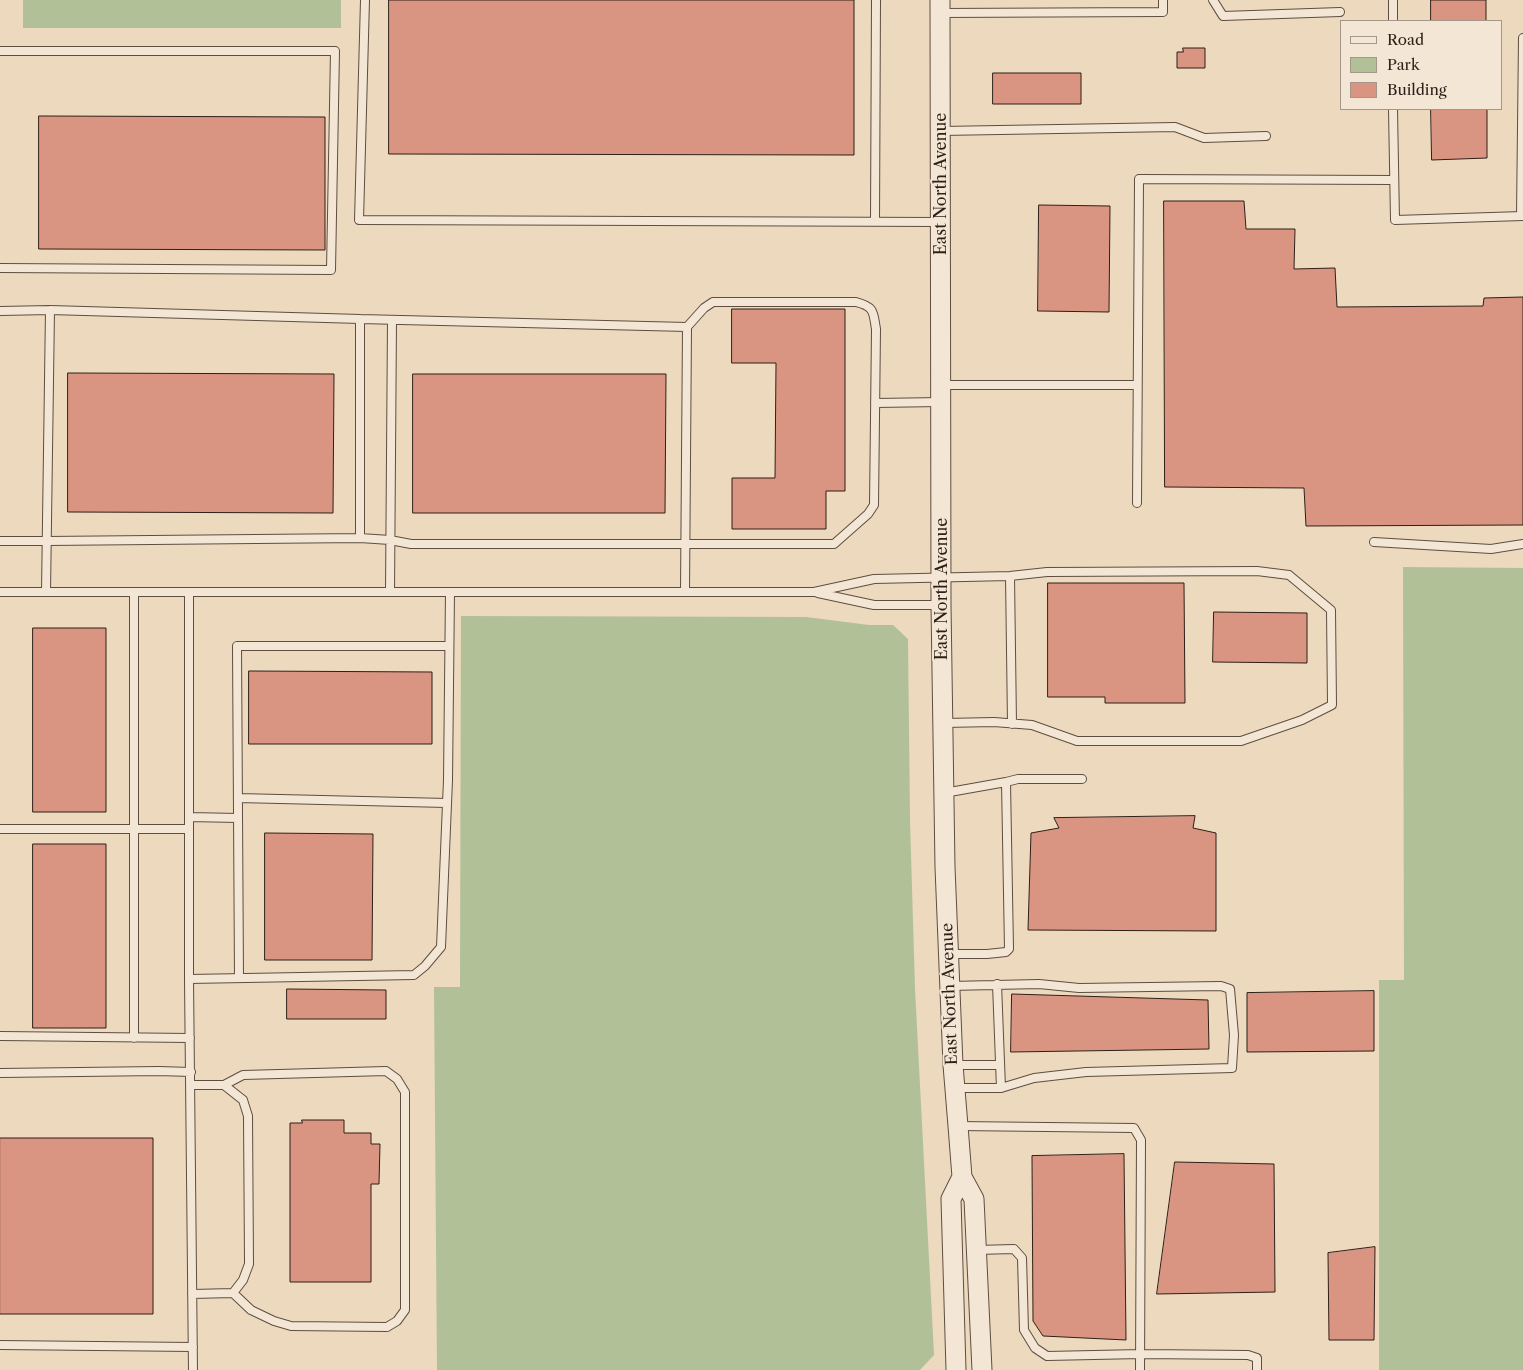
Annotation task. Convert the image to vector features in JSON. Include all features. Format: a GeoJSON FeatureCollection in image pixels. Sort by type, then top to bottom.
{"type":"FeatureCollection","features":[{"type":"Feature","properties":{"kind":"street","name":"East North Avenue"},"geometry":{"type":"LineString","coordinates":[[940,6],[942,222],[941,605],[948,954],[953,1065],[962,1177],[974,1199],[982,1370]]}},
{"type":"Feature","properties":{"kind":"street"},"geometry":{"type":"LineString","coordinates":[[956,1370],[951,1199],[962,1177]]}},
{"type":"Feature","properties":{"kind":"lane"},"geometry":{"type":"LineString","coordinates":[[366,0],[359,220],[942,222]]}},
{"type":"Feature","properties":{"kind":"lane"},"geometry":{"type":"LineString","coordinates":[[875,222],[876,0]]}},
{"type":"Feature","properties":{"kind":"lane"},"geometry":{"type":"LineString","coordinates":[[940,6],[1163,12],[1163,0]]}},
{"type":"Feature","properties":{"kind":"lane"},"geometry":{"type":"LineString","coordinates":[[1213,0],[1223,16],[1340,12]]}},
{"type":"Feature","properties":{"kind":"lane"},"geometry":{"type":"LineString","coordinates":[[1393,0],[1393,20]]}},
{"type":"Feature","properties":{"kind":"lane"},"geometry":{"type":"LineString","coordinates":[[1393,110],[1394,220],[1522,216],[1523,38]]}},
{"type":"Feature","properties":{"kind":"lane"},"geometry":{"type":"LineString","coordinates":[[0,51],[335,50],[331,270],[0,268]]}},
{"type":"Feature","properties":{"kind":"lane"},"geometry":{"type":"LineString","coordinates":[[941,131],[1175,128],[1204,138],[1266,136]]}},
{"type":"Feature","properties":{"kind":"lane"},"geometry":{"type":"LineString","coordinates":[[1137,503],[1139,179],[1394,180]]}},
{"type":"Feature","properties":{"kind":"lane"},"geometry":{"type":"LineString","coordinates":[[0,541],[360,538],[390,540],[410,544],[685,544],[834,544],[868,514],[874,505],[876,329],[873,310],[870,306],[846,301],[713,302],[704,308],[687,327],[685,544],[685,592]]}},
{"type":"Feature","properties":{"kind":"lane"},"geometry":{"type":"LineString","coordinates":[[0,311],[50,310],[687,327]]}},
{"type":"Feature","properties":{"kind":"lane"},"geometry":{"type":"LineString","coordinates":[[46,592],[50,310]]}},
{"type":"Feature","properties":{"kind":"lane"},"geometry":{"type":"LineString","coordinates":[[360,319],[360,538]]}},
{"type":"Feature","properties":{"kind":"lane"},"geometry":{"type":"LineString","coordinates":[[390,592],[392,320]]}},
{"type":"Feature","properties":{"kind":"lane"},"geometry":{"type":"LineString","coordinates":[[875,403],[941,393],[1137,385]]}},
{"type":"Feature","properties":{"kind":"lane"},"geometry":{"type":"LineString","coordinates":[[1374,542],[1491,548],[1523,544]]}},
{"type":"Feature","properties":{"kind":"lane"},"geometry":{"type":"LineString","coordinates":[[0,592],[814,592],[874,579],[1010,576],[1047,572],[1258,571],[1289,575],[1330,610],[1332,705],[1302,720],[1241,741],[1078,741],[1032,725],[943,723]]}},
{"type":"Feature","properties":{"kind":"lane"},"geometry":{"type":"LineString","coordinates":[[1010,576],[1012,724]]}},
{"type":"Feature","properties":{"kind":"lane"},"geometry":{"type":"LineString","coordinates":[[134,592],[134,1038]]}},
{"type":"Feature","properties":{"kind":"lane"},"geometry":{"type":"LineString","coordinates":[[189,592],[189,979],[193,1370]]}},
{"type":"Feature","properties":{"kind":"lane"},"geometry":{"type":"LineString","coordinates":[[189,979],[414,975],[425,966],[441,947],[447,803],[450,592]]}},
{"type":"Feature","properties":{"kind":"lane"},"geometry":{"type":"LineString","coordinates":[[814,592],[874,605],[941,605]]}},
{"type":"Feature","properties":{"kind":"lane"},"geometry":{"type":"LineString","coordinates":[[239,978],[237,646],[449,646]]}},
{"type":"Feature","properties":{"kind":"lane"},"geometry":{"type":"LineString","coordinates":[[944,793],[1018,780],[1082,779]]}},
{"type":"Feature","properties":{"kind":"lane"},"geometry":{"type":"LineString","coordinates":[[948,954],[987,954],[1006,952],[1008,949],[1006,782]]}},
{"type":"Feature","properties":{"kind":"lane"},"geometry":{"type":"LineString","coordinates":[[238,798],[447,803]]}},
{"type":"Feature","properties":{"kind":"lane"},"geometry":{"type":"LineString","coordinates":[[189,817],[238,818]]}},
{"type":"Feature","properties":{"kind":"lane"},"geometry":{"type":"LineString","coordinates":[[0,829],[189,829]]}},
{"type":"Feature","properties":{"kind":"lane"},"geometry":{"type":"LineString","coordinates":[[997,984],[1001,1088]]}},
{"type":"Feature","properties":{"kind":"lane"},"geometry":{"type":"LineString","coordinates":[[950,986],[997,984],[1039,984],[1079,988],[1221,986],[1230,989],[1234,1035],[1232,1068],[1086,1072],[1034,1078],[1001,1088],[955,1088]]}},
{"type":"Feature","properties":{"kind":"lane"},"geometry":{"type":"LineString","coordinates":[[0,1036],[190,1038]]}},
{"type":"Feature","properties":{"kind":"lane"},"geometry":{"type":"LineString","coordinates":[[953,1065],[1000,1065]]}},
{"type":"Feature","properties":{"kind":"lane"},"geometry":{"type":"LineString","coordinates":[[191,1085],[224,1085],[243,1075],[386,1071],[397,1079],[404,1092],[405,1310],[397,1321],[387,1327],[291,1326],[274,1321],[251,1310],[233,1293],[192,1294]]}},
{"type":"Feature","properties":{"kind":"lane"},"geometry":{"type":"LineString","coordinates":[[0,1073],[191,1072]]}},
{"type":"Feature","properties":{"kind":"lane"},"geometry":{"type":"LineString","coordinates":[[224,1085],[243,1100],[248,1116],[249,1264],[243,1280],[233,1293]]}},
{"type":"Feature","properties":{"kind":"lane"},"geometry":{"type":"LineString","coordinates":[[958,1126],[1134,1128],[1141,1140],[1140,1370]]}},
{"type":"Feature","properties":{"kind":"lane"},"geometry":{"type":"LineString","coordinates":[[976,1250],[1014,1249],[1022,1258],[1024,1330],[1034,1348],[1047,1356],[1140,1354],[1248,1355],[1256,1358],[1257,1370]]}},
{"type":"Feature","properties":{"kind":"lane"},"geometry":{"type":"LineString","coordinates":[[0,1345],[193,1347]]}},
{"type":"Feature","properties":{"kind":"green space"},"geometry":{"type":"Polygon","coordinates":[[[23,0],[341,0],[341,28],[23,28],[23,0]]]}},
{"type":"Feature","properties":{"kind":"green space"},"geometry":{"type":"Polygon","coordinates":[[[1403,567],[1523,568],[1523,1370],[1379,1370],[1379,980],[1404,980],[1403,567]]]}},
{"type":"Feature","properties":{"kind":"green space"},"geometry":{"type":"Polygon","coordinates":[[[461,616],[806,617],[869,625],[893,625],[908,639],[910,820],[915,989],[934,1355],[920,1370],[437,1370],[434,987],[460,987],[461,616]]]}},
{"type":"Feature","properties":{"kind":"building"},"geometry":{"type":"Polygon","coordinates":[[[389,0],[854,0],[854,155],[389,154],[389,0]]]}},
{"type":"Feature","properties":{"kind":"building"},"geometry":{"type":"Polygon","coordinates":[[[1431,0],[1486,0],[1486,20],[1431,20],[1431,0]]]}},
{"type":"Feature","properties":{"kind":"building"},"geometry":{"type":"Polygon","coordinates":[[[1183,48],[1205,48],[1205,68],[1177,68],[1177,52],[1183,52],[1183,48]]]}},
{"type":"Feature","properties":{"kind":"building"},"geometry":{"type":"Polygon","coordinates":[[[993,73],[1081,73],[1081,104],[993,104],[993,73]]]}},
{"type":"Feature","properties":{"kind":"building"},"geometry":{"type":"Polygon","coordinates":[[[1431,110],[1487,110],[1487,158],[1432,160],[1431,110]]]}},
{"type":"Feature","properties":{"kind":"building"},"geometry":{"type":"Polygon","coordinates":[[[39,116],[325,117],[325,250],[39,249],[39,116]]]}},
{"type":"Feature","properties":{"kind":"building"},"geometry":{"type":"Polygon","coordinates":[[[1164,201],[1244,201],[1246,229],[1295,229],[1294,269],[1335,268],[1337,307],[1483,306],[1484,298],[1523,297],[1523,525],[1306,526],[1304,488],[1165,487],[1164,201]]]}},
{"type":"Feature","properties":{"kind":"building"},"geometry":{"type":"Polygon","coordinates":[[[1039,205],[1110,206],[1109,312],[1038,311],[1039,205]]]}},
{"type":"Feature","properties":{"kind":"building"},"geometry":{"type":"Polygon","coordinates":[[[732,309],[845,309],[845,491],[826,491],[826,529],[732,529],[732,478],[775,478],[776,363],[732,363],[732,309]]]}},
{"type":"Feature","properties":{"kind":"building"},"geometry":{"type":"Polygon","coordinates":[[[68,373],[334,374],[333,513],[68,512],[68,373]]]}},
{"type":"Feature","properties":{"kind":"building"},"geometry":{"type":"Polygon","coordinates":[[[413,374],[666,374],[665,513],[413,513],[413,374]]]}},
{"type":"Feature","properties":{"kind":"building"},"geometry":{"type":"Polygon","coordinates":[[[1048,583],[1184,583],[1185,703],[1105,703],[1105,697],[1048,697],[1048,583]]]}},
{"type":"Feature","properties":{"kind":"building"},"geometry":{"type":"Polygon","coordinates":[[[1214,612],[1307,613],[1307,663],[1213,662],[1214,612]]]}},
{"type":"Feature","properties":{"kind":"building"},"geometry":{"type":"Polygon","coordinates":[[[33,628],[106,628],[106,812],[33,812],[33,628]]]}},
{"type":"Feature","properties":{"kind":"building"},"geometry":{"type":"Polygon","coordinates":[[[249,671],[432,672],[432,744],[249,744],[249,671]]]}},
{"type":"Feature","properties":{"kind":"building"},"geometry":{"type":"Polygon","coordinates":[[[1195,816],[1193,828],[1216,833],[1216,931],[1028,930],[1031,833],[1059,828],[1054,818],[1195,816]]]}},
{"type":"Feature","properties":{"kind":"building"},"geometry":{"type":"Polygon","coordinates":[[[265,833],[373,834],[372,960],[265,960],[265,833]]]}},
{"type":"Feature","properties":{"kind":"building"},"geometry":{"type":"Polygon","coordinates":[[[33,844],[106,844],[106,1028],[33,1028],[33,844]]]}},
{"type":"Feature","properties":{"kind":"building"},"geometry":{"type":"Polygon","coordinates":[[[287,989],[386,990],[386,1019],[287,1019],[287,989]]]}},
{"type":"Feature","properties":{"kind":"building"},"geometry":{"type":"Polygon","coordinates":[[[1374,991],[1374,1051],[1247,1052],[1247,993],[1374,991]]]}},
{"type":"Feature","properties":{"kind":"building"},"geometry":{"type":"Polygon","coordinates":[[[1012,994],[1208,1000],[1209,1049],[1011,1052],[1012,994]]]}},
{"type":"Feature","properties":{"kind":"building"},"geometry":{"type":"Polygon","coordinates":[[[302,1120],[344,1120],[344,1133],[371,1133],[371,1144],[380,1144],[379,1184],[371,1184],[371,1282],[290,1282],[290,1123],[302,1123],[302,1120]]]}},
{"type":"Feature","properties":{"kind":"building"},"geometry":{"type":"Polygon","coordinates":[[[0,1138],[153,1138],[153,1314],[0,1314],[0,1138]]]}},
{"type":"Feature","properties":{"kind":"building"},"geometry":{"type":"Polygon","coordinates":[[[1124,1154],[1126,1340],[1043,1336],[1033,1321],[1032,1156],[1124,1154]]]}},
{"type":"Feature","properties":{"kind":"building"},"geometry":{"type":"Polygon","coordinates":[[[1175,1162],[1274,1164],[1275,1292],[1157,1294],[1175,1162]]]}},
{"type":"Feature","properties":{"kind":"building"},"geometry":{"type":"Polygon","coordinates":[[[1375,1247],[1374,1340],[1329,1340],[1328,1253],[1375,1247]]]}}]}
